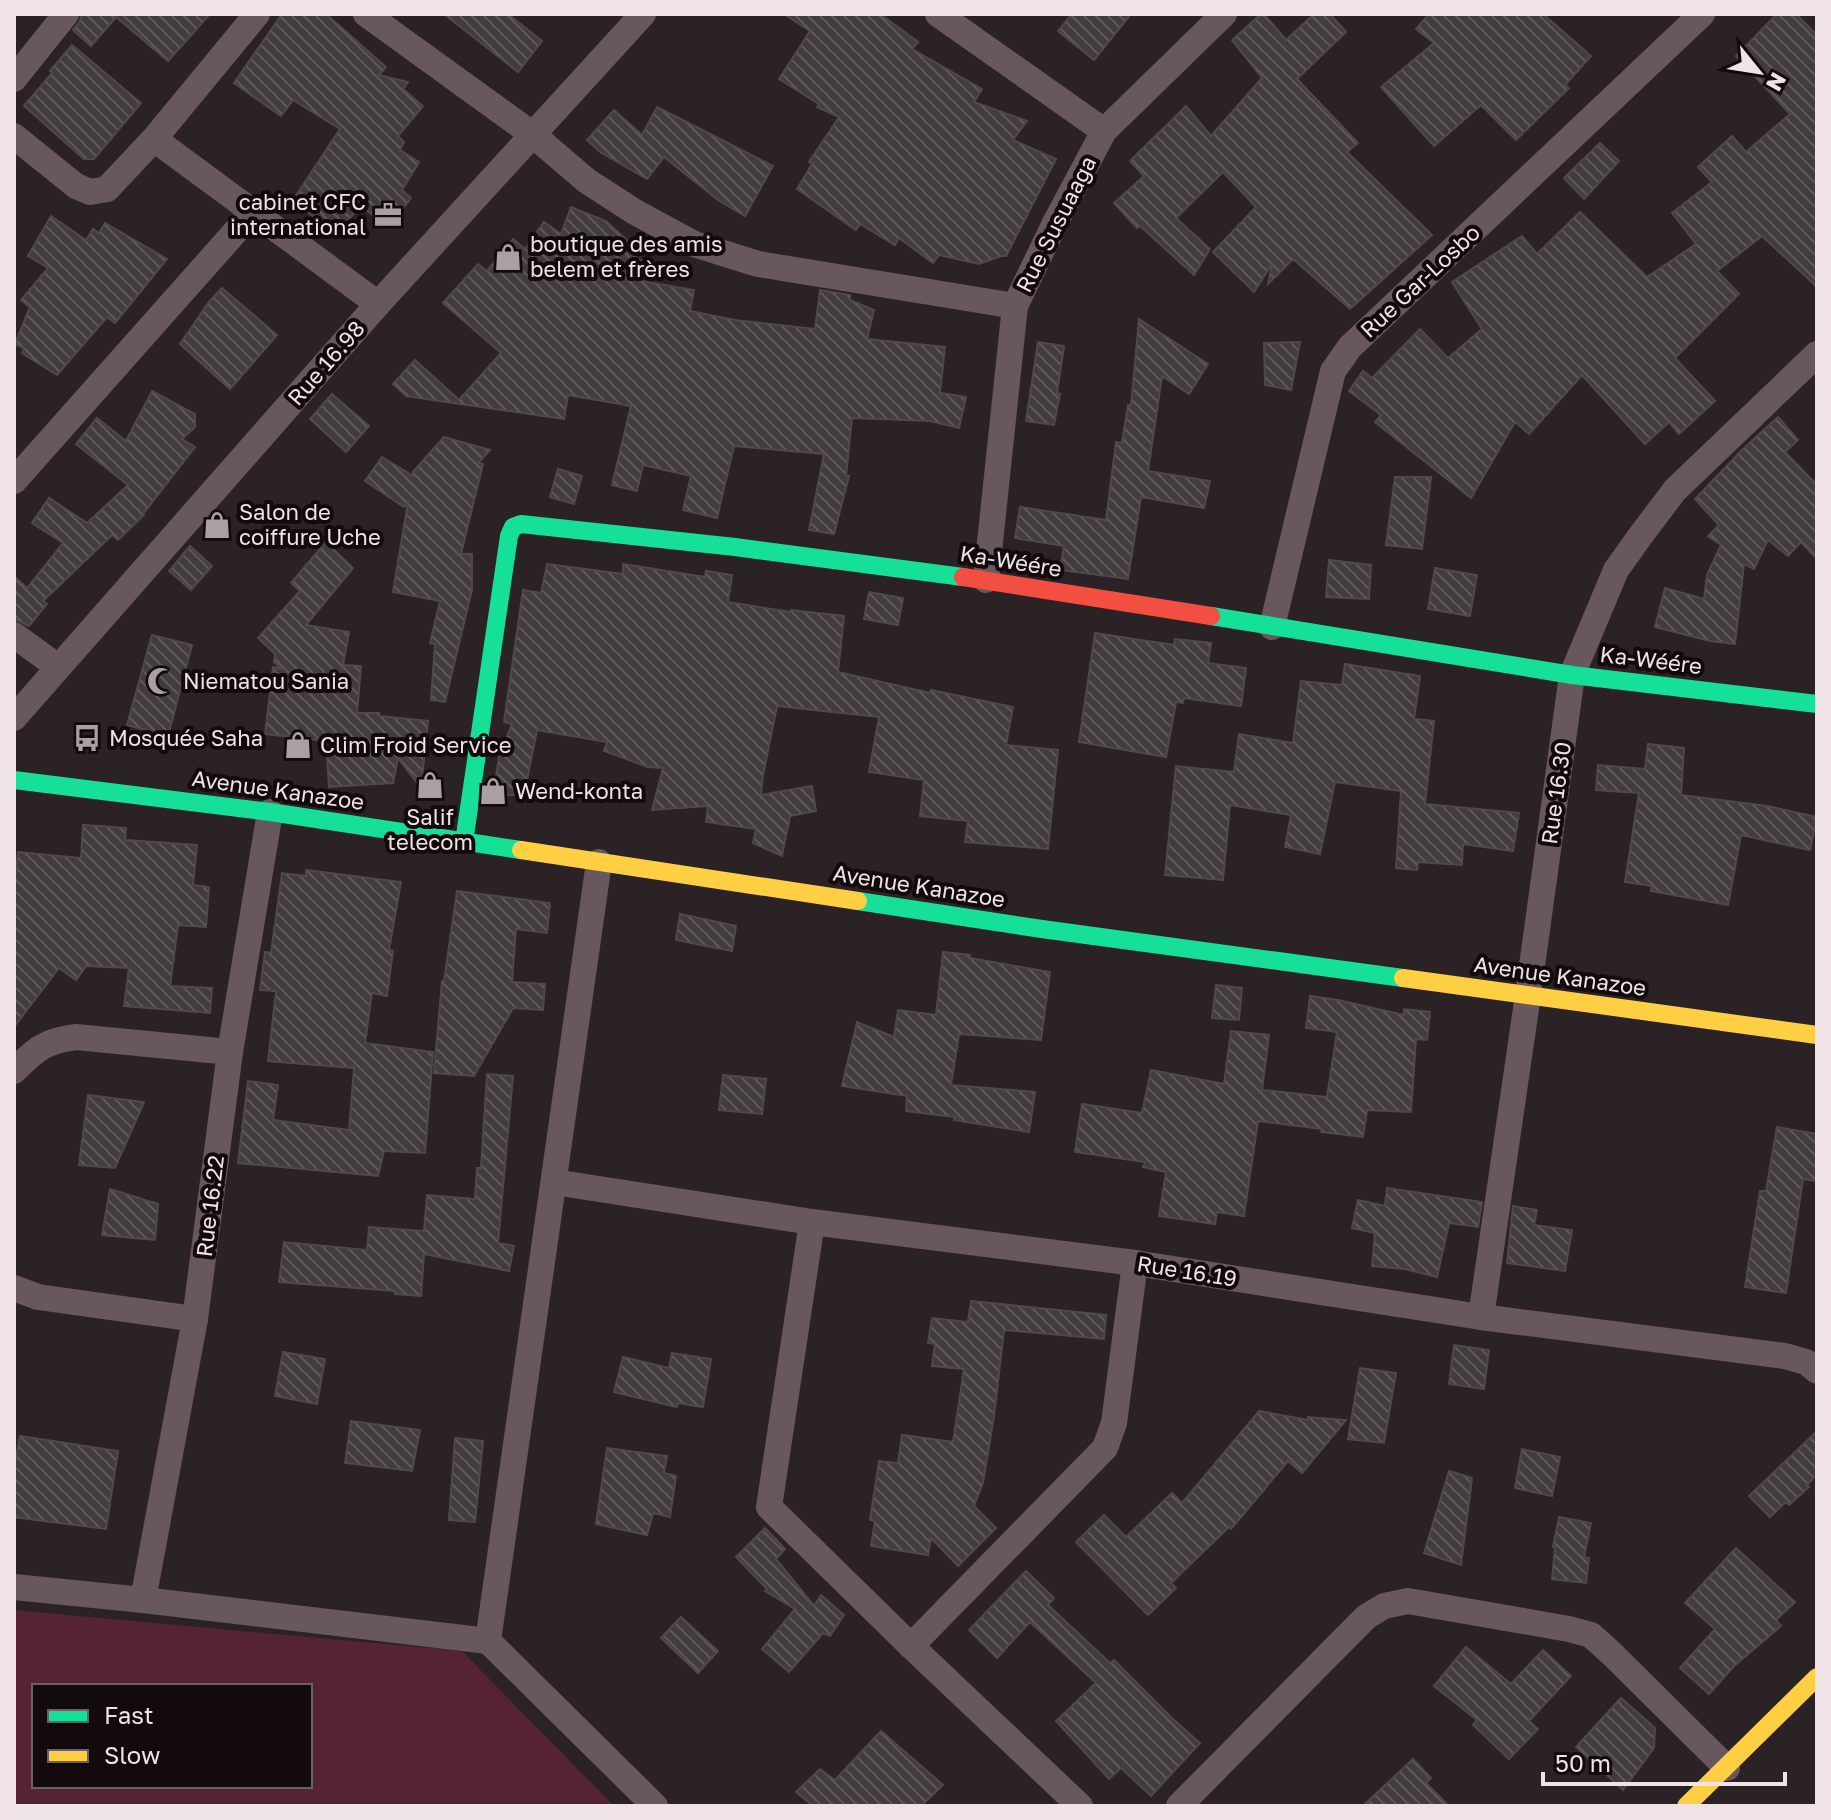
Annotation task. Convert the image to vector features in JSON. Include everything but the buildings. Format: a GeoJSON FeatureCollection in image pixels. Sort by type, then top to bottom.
{"type":"FeatureCollection","features":[{"type":"Feature","properties":{"kind":"street"},"geometry":{"type":"LineString","coordinates":[[14,79],[66,14]]}},
{"type":"Feature","properties":{"kind":"street"},"geometry":{"type":"LineString","coordinates":[[14,136],[76,186],[90,192],[107,189],[154,139],[257,14]]}},
{"type":"Feature","properties":{"kind":"street"},"geometry":{"type":"LineString","coordinates":[[366,14],[532,134],[587,181],[694,244],[758,264],[1015,306]]}},
{"type":"Feature","properties":{"kind":"street","name":"Rue 16.98"},"geometry":{"type":"LineString","coordinates":[[14,718],[378,304],[643,14]]}},
{"type":"Feature","properties":{"kind":"street"},"geometry":{"type":"LineString","coordinates":[[938,14],[1104,131]]}},
{"type":"Feature","properties":{"kind":"street","name":"Rue Susuaaga"},"geometry":{"type":"LineString","coordinates":[[986,580],[1015,306],[1104,131],[1224,14]]}},
{"type":"Feature","properties":{"kind":"street","name":"Rue Gar-Losbo"},"geometry":{"type":"LineString","coordinates":[[1272,627],[1333,371],[1350,347],[1702,14]]}},
{"type":"Feature","properties":{"kind":"street"},"geometry":{"type":"LineString","coordinates":[[154,139],[378,304]]}},
{"type":"Feature","properties":{"kind":"street"},"geometry":{"type":"LineString","coordinates":[[14,481],[252,213]]}},
{"type":"Feature","properties":{"kind":"street","name":"Rue 16.30"},"geometry":{"type":"LineString","coordinates":[[1481,1317],[1572,675],[1616,570],[1675,490],[1817,354]]}},
{"type":"Feature","properties":{"kind":"street","name":"Ka-Wéére"},"geometry":{"type":"LineString","coordinates":[[464,842],[509,536],[513,527],[521,524],[735,547],[986,580],[1572,675],[1817,704]]}},
{"type":"Feature","properties":{"kind":"street"},"geometry":{"type":"LineString","coordinates":[[14,635],[58,667]]}},
{"type":"Feature","properties":{"kind":"street","name":"Avenue Kanazoe"},"geometry":{"type":"LineString","coordinates":[[14,780],[270,812],[1042,929],[1817,1035]]}},
{"type":"Feature","properties":{"kind":"street","name":"Rue 16.22"},"geometry":{"type":"LineString","coordinates":[[143,1600],[195,1319],[230,1052],[270,812]]}},
{"type":"Feature","properties":{"kind":"street"},"geometry":{"type":"LineString","coordinates":[[488,1641],[599,862]]}},
{"type":"Feature","properties":{"kind":"street"},"geometry":{"type":"LineString","coordinates":[[14,1071],[31,1053],[53,1040],[76,1037],[230,1052]]}},
{"type":"Feature","properties":{"kind":"street","name":"Rue 16.19"},"geometry":{"type":"LineString","coordinates":[[554,1182],[812,1222],[1135,1263],[1481,1317],[1785,1356],[1806,1362],[1817,1371]]}},
{"type":"Feature","properties":{"kind":"street"},"geometry":{"type":"LineString","coordinates":[[812,1222],[769,1507],[1080,1806]]}},
{"type":"Feature","properties":{"kind":"street"},"geometry":{"type":"LineString","coordinates":[[911,1646],[1105,1448],[1114,1423],[1135,1263]]}},
{"type":"Feature","properties":{"kind":"street"},"geometry":{"type":"LineString","coordinates":[[14,1288],[38,1297],[195,1319]]}},
{"type":"Feature","properties":{"kind":"street"},"geometry":{"type":"LineString","coordinates":[[14,1587],[488,1641],[655,1806]]}},
{"type":"Feature","properties":{"kind":"street"},"geometry":{"type":"LineString","coordinates":[[1179,1806],[1366,1617],[1384,1606],[1408,1601],[1591,1635],[1727,1768]]}},
{"type":"Feature","properties":{"kind":"street"},"geometry":{"type":"LineString","coordinates":[[1686,1806],[1817,1677]]}},
{"type":"Feature","properties":{"kind":"shaded area"},"geometry":{"type":"Polygon","coordinates":[[[14,1610],[462,1651],[614,1806],[14,1806],[14,1610]]]}},
{"type":"Feature","properties":{"kind":"traffic: fast"},"geometry":{"type":"LineString","coordinates":[[464,842],[509,536],[513,527],[521,524],[735,547],[963,577]]}},
{"type":"Feature","properties":{"kind":"traffic: fast"},"geometry":{"type":"LineString","coordinates":[[1211,616],[1572,675],[1817,704]]}},
{"type":"Feature","properties":{"kind":"traffic: fast"},"geometry":{"type":"LineString","coordinates":[[14,780],[270,812],[521,850]]}},
{"type":"Feature","properties":{"kind":"traffic: fast"},"geometry":{"type":"LineString","coordinates":[[858,901],[1403,978]]}},
{"type":"Feature","properties":{"kind":"traffic: slow"},"geometry":{"type":"LineString","coordinates":[[521,850],[858,901]]}},
{"type":"Feature","properties":{"kind":"traffic: slow"},"geometry":{"type":"LineString","coordinates":[[1403,978],[1817,1035]]}},
{"type":"Feature","properties":{"kind":"traffic: slow"},"geometry":{"type":"LineString","coordinates":[[1686,1806],[1817,1677]]}},
{"type":"Feature","properties":{"kind":"traffic: jam"},"geometry":{"type":"LineString","coordinates":[[963,577],[1211,616]]}},
{"type":"Feature","properties":{"kind":"place","name":"cabinet CFC international"},"geometry":{"type":"Point","coordinates":[388,215]}},
{"type":"Feature","properties":{"kind":"place","name":"boutique des amis belem et frères"},"geometry":{"type":"Point","coordinates":[508,257]}},
{"type":"Feature","properties":{"kind":"place","name":"Salon de coiffure Uche"},"geometry":{"type":"Point","coordinates":[217,525]}},
{"type":"Feature","properties":{"kind":"place","name":"Niematou Sania"},"geometry":{"type":"Point","coordinates":[161,681]}},
{"type":"Feature","properties":{"kind":"place","name":"Mosquée Saha"},"geometry":{"type":"Point","coordinates":[87,738]}},
{"type":"Feature","properties":{"kind":"place","name":"Clim Froid Service"},"geometry":{"type":"Point","coordinates":[298,745]}},
{"type":"Feature","properties":{"kind":"place","name":"Salif telecom"},"geometry":{"type":"Point","coordinates":[430,785]}},
{"type":"Feature","properties":{"kind":"place","name":"Wend-konta"},"geometry":{"type":"Point","coordinates":[493,791]}}]}
